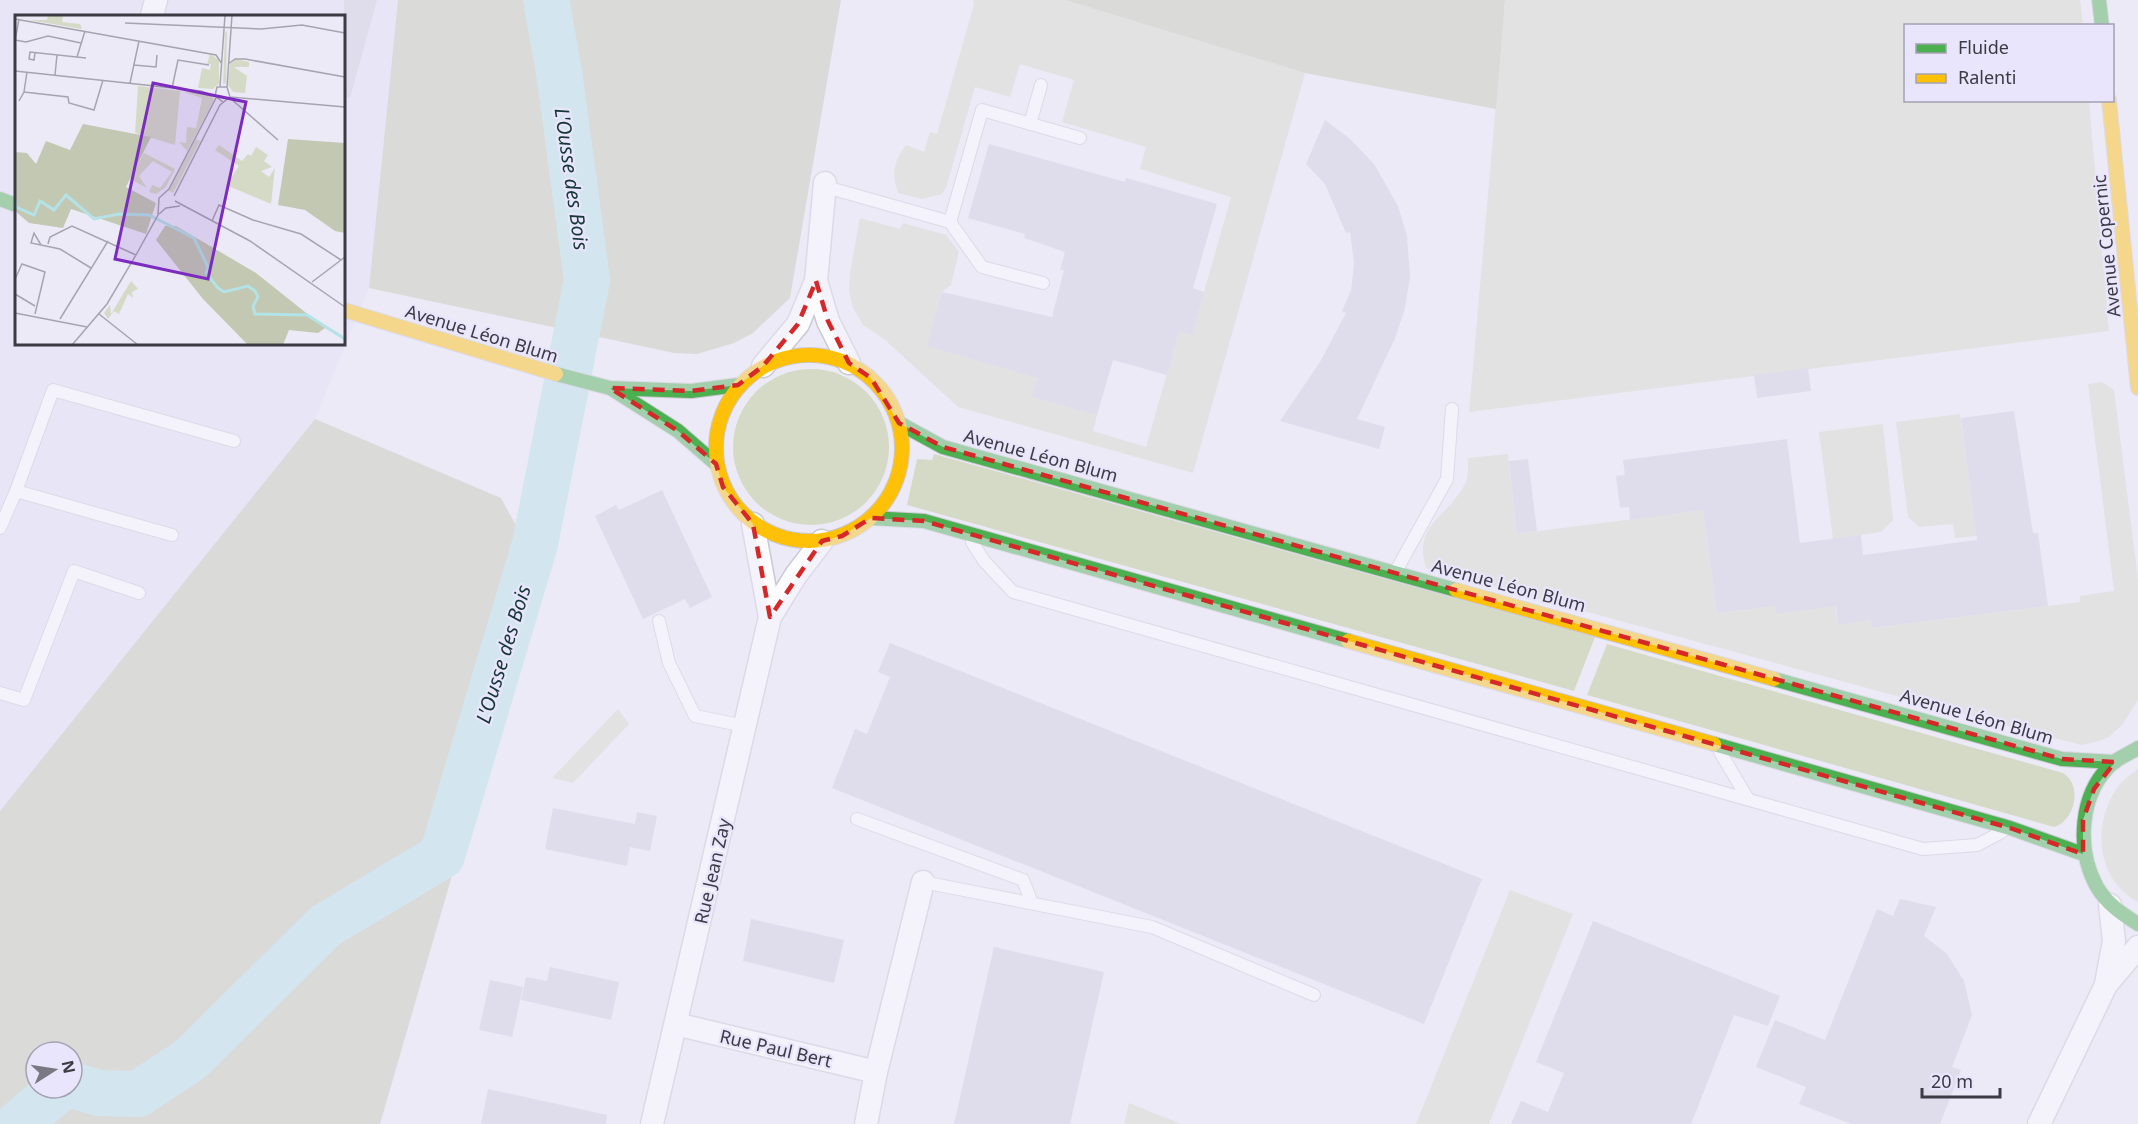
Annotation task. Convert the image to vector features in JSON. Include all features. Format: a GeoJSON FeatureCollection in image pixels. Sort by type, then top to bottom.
{"type":"FeatureCollection","features":[{"type":"Feature","properties":{"kind":"street"},"geometry":{"type":"LineString","coordinates":[[152,15],[156,0]]}},
{"type":"Feature","properties":{"kind":"street"},"geometry":{"type":"LineString","coordinates":[[2099,0],[2102,24]]}},
{"type":"Feature","properties":{"kind":"street","name":"Avenue Copernic"},"geometry":{"type":"LineString","coordinates":[[2109,102],[2130,238],[2138,388]]}},
{"type":"Feature","properties":{"kind":"street"},"geometry":{"type":"LineString","coordinates":[[763,366],[790,356],[820,354],[849,363],[871,378],[888,398],[899,423],[902,449],[899,474],[888,498],[871,518],[842,536],[822,541],[798,541],[782,538],[753,524],[736,507],[723,487],[716,464],[715,436],[723,409],[738,385],[763,366],[798,324],[816,281],[826,185]]}},
{"type":"Feature","properties":{"kind":"street"},"geometry":{"type":"LineString","coordinates":[[0,200],[15,206]]}},
{"type":"Feature","properties":{"kind":"street"},"geometry":{"type":"LineString","coordinates":[[816,281],[828,321],[849,363]]}},
{"type":"Feature","properties":{"kind":"street","name":"Avenue Léon Blum"},"geometry":{"type":"LineString","coordinates":[[345,310],[550,374],[610,388],[691,391],[738,385]]}},
{"type":"Feature","properties":{"kind":"street","name":"Avenue Léon Blum"},"geometry":{"type":"LineString","coordinates":[[610,388],[678,431],[716,464]]}},
{"type":"Feature","properties":{"kind":"street","name":"Avenue Léon Blum"},"geometry":{"type":"LineString","coordinates":[[899,423],[943,447],[2062,759],[2115,762]]}},
{"type":"Feature","properties":{"kind":"street"},"geometry":{"type":"LineString","coordinates":[[871,518],[924,521],[2010,828],[2083,854]]}},
{"type":"Feature","properties":{"kind":"street","name":"Rue Jean Zay"},"geometry":{"type":"LineString","coordinates":[[753,524],[770,617]]}},
{"type":"Feature","properties":{"kind":"street","name":"Rue Jean Zay"},"geometry":{"type":"LineString","coordinates":[[652,1124],[770,617],[796,575],[822,541]]}},
{"type":"Feature","properties":{"kind":"street"},"geometry":{"type":"LineString","coordinates":[[2137,745],[2115,762],[2094,789],[2083,820],[2083,854],[2093,882],[2110,905],[2138,924]]}},
{"type":"Feature","properties":{"kind":"street"},"geometry":{"type":"LineString","coordinates":[[866,1124],[876,1072],[922,882]]}},
{"type":"Feature","properties":{"kind":"street"},"geometry":{"type":"LineString","coordinates":[[2106,985],[2114,940],[2110,905]]}},
{"type":"Feature","properties":{"kind":"street"},"geometry":{"type":"LineString","coordinates":[[2039,1124],[2106,985],[2138,947]]}},
{"type":"Feature","properties":{"kind":"street","name":"Rue Paul Bert"},"geometry":{"type":"LineString","coordinates":[[676,1024],[876,1072]]}},
{"type":"Feature","properties":{"kind":"lane"},"geometry":{"type":"LineString","coordinates":[[1030,124],[1041,85]]}},
{"type":"Feature","properties":{"kind":"lane"},"geometry":{"type":"LineString","coordinates":[[950,222],[982,110],[1080,138]]}},
{"type":"Feature","properties":{"kind":"lane"},"geometry":{"type":"LineString","coordinates":[[826,185],[950,222],[982,267],[1043,283]]}},
{"type":"Feature","properties":{"kind":"lane"},"geometry":{"type":"LineString","coordinates":[[0,530],[53,390],[234,441]]}},
{"type":"Feature","properties":{"kind":"lane"},"geometry":{"type":"LineString","coordinates":[[1395,572],[1447,478],[1452,409]]}},
{"type":"Feature","properties":{"kind":"lane"},"geometry":{"type":"LineString","coordinates":[[16,491],[171,535]]}},
{"type":"Feature","properties":{"kind":"lane"},"geometry":{"type":"LineString","coordinates":[[966,533],[984,561],[1013,592],[1923,849],[1977,845],[2010,828]]}},
{"type":"Feature","properties":{"kind":"lane"},"geometry":{"type":"LineString","coordinates":[[0,693],[24,700],[74,571],[139,593]]}},
{"type":"Feature","properties":{"kind":"lane"},"geometry":{"type":"LineString","coordinates":[[659,621],[669,663],[695,716],[745,726]]}},
{"type":"Feature","properties":{"kind":"lane"},"geometry":{"type":"LineString","coordinates":[[1715,744],[1748,799]]}},
{"type":"Feature","properties":{"kind":"lane"},"geometry":{"type":"LineString","coordinates":[[857,819],[1023,880],[1032,903]]}},
{"type":"Feature","properties":{"kind":"lane"},"geometry":{"type":"LineString","coordinates":[[922,882],[1152,927],[1314,995]]}},
{"type":"Feature","properties":{"kind":"highlighted area"},"geometry":{"type":"Polygon","coordinates":[[[816,281],[828,321],[849,363],[871,378],[899,423],[943,447],[2062,759],[2115,762],[2094,789],[2083,820],[2083,854],[2010,828],[924,521],[871,518],[842,536],[822,541],[770,617],[753,524],[723,487],[716,464],[678,431],[610,388],[691,391],[738,385],[763,366],[798,324],[816,281]]]}},
{"type":"Feature","properties":{"kind":"shaded area"},"geometry":{"type":"Polygon","coordinates":[[[0,0],[398,0],[369,288],[315,419],[0,811],[0,0]]]}},
{"type":"Feature","properties":{"kind":"green space"},"geometry":{"type":"Polygon","coordinates":[[[398,0],[841,0],[790,298],[753,333],[734,343],[697,354],[674,353],[369,288],[398,0]]]}},
{"type":"Feature","properties":{"kind":"green space"},"geometry":{"type":"Polygon","coordinates":[[[973,0],[1065,0],[1305,73],[1193,473],[958,407],[884,339],[863,325],[853,308],[849,291],[850,273],[860,218],[900,229],[903,223],[946,235],[959,252],[951,285],[942,292],[1039,373],[1033,397],[1097,415],[1093,431],[1146,447],[1179,331],[1192,334],[1231,197],[1140,169],[1146,147],[1062,122],[1074,80],[1020,64],[1010,97],[975,87],[947,185],[942,194],[922,199],[898,193],[894,173],[896,162],[902,151],[906,145],[924,152],[930,132],[937,134],[974,4],[973,0]]]}},
{"type":"Feature","properties":{"kind":"green space"},"geometry":{"type":"Polygon","coordinates":[[[1065,0],[1505,0],[1496,109],[1305,73],[1065,0]]]}},
{"type":"Feature","properties":{"kind":"green space"},"geometry":{"type":"Polygon","coordinates":[[[1505,0],[2080,0],[2083,24],[1904,24],[1904,102],[2089,102],[2109,331],[1469,412],[1505,0]]]}},
{"type":"Feature","properties":{"kind":"green space"},"geometry":{"type":"Polygon","coordinates":[[[811,369],[841,375],[866,392],[883,417],[889,447],[883,477],[866,502],[841,519],[811,525],[781,519],[756,502],[739,477],[733,447],[739,417],[756,392],[781,375],[811,369]]]}},
{"type":"Feature","properties":{"kind":"green space"},"geometry":{"type":"Polygon","coordinates":[[[2102,382],[2114,390],[2138,579],[2138,700],[2122,725],[2109,737],[2096,742],[2082,745],[2014,728],[1426,568],[1423,553],[1428,530],[1459,494],[1466,482],[1468,458],[1508,454],[1517,534],[1703,510],[1717,613],[1775,606],[1777,614],[1797,611],[1796,603],[1834,598],[1838,625],[1870,620],[1872,628],[2080,602],[2080,596],[2114,591],[2088,384],[2102,382]]]}},
{"type":"Feature","properties":{"kind":"green space"},"geometry":{"type":"Polygon","coordinates":[[[1960,414],[1977,536],[1955,538],[1953,524],[1919,527],[1908,517],[1896,422],[1960,414]]]}},
{"type":"Feature","properties":{"kind":"green space"},"geometry":{"type":"Polygon","coordinates":[[[315,419],[501,498],[518,529],[527,617],[380,1124],[0,1124],[0,811],[315,419]]]}},
{"type":"Feature","properties":{"kind":"green space"},"geometry":{"type":"Polygon","coordinates":[[[1883,424],[1893,520],[1881,532],[1833,539],[1819,432],[1883,424]]]}},
{"type":"Feature","properties":{"kind":"green space"},"geometry":{"type":"Polygon","coordinates":[[[934,454],[1595,637],[1574,691],[907,505],[917,459],[932,460],[934,454]]]}},
{"type":"Feature","properties":{"kind":"green space"},"geometry":{"type":"Polygon","coordinates":[[[1607,644],[2063,773],[2073,786],[2074,802],[2067,818],[2054,827],[1587,695],[1607,644]]]}},
{"type":"Feature","properties":{"kind":"green space"},"geometry":{"type":"Polygon","coordinates":[[[618,709],[629,724],[573,783],[552,778],[618,709]]]}},
{"type":"Feature","properties":{"kind":"green space"},"geometry":{"type":"Polygon","coordinates":[[[2138,769],[2138,902],[2113,880],[2102,850],[2102,834],[2104,818],[2117,788],[2138,769]]]}},
{"type":"Feature","properties":{"kind":"green space"},"geometry":{"type":"Polygon","coordinates":[[[1510,890],[1573,914],[1489,1124],[1416,1124],[1510,890]]]}},
{"type":"Feature","properties":{"kind":"green space"},"geometry":{"type":"Polygon","coordinates":[[[1129,1103],[1181,1124],[1124,1124],[1129,1103]]]}},
{"type":"Feature","properties":{"kind":"building"},"geometry":{"type":"Polygon","coordinates":[[[344,0],[377,0],[350,98],[345,97],[344,0]]]}},
{"type":"Feature","properties":{"kind":"building"},"geometry":{"type":"Polygon","coordinates":[[[1325,120],[1350,139],[1374,164],[1398,206],[1407,236],[1410,277],[1405,308],[1396,336],[1357,419],[1385,427],[1379,449],[1280,421],[1320,362],[1346,313],[1342,311],[1351,291],[1354,263],[1350,232],[1346,233],[1325,184],[1306,164],[1325,120]]]}},
{"type":"Feature","properties":{"kind":"building"},"geometry":{"type":"Polygon","coordinates":[[[989,144],[1125,182],[1126,178],[1217,204],[1193,288],[1204,292],[1192,335],[1179,331],[1167,375],[1113,360],[1097,415],[1032,397],[1038,378],[927,346],[942,292],[1052,317],[1064,270],[1060,270],[1065,252],[1024,238],[1025,234],[968,218],[989,144]]]}},
{"type":"Feature","properties":{"kind":"building"},"geometry":{"type":"Polygon","coordinates":[[[1808,368],[1811,391],[1757,398],[1754,375],[1808,368]]]}},
{"type":"Feature","properties":{"kind":"building"},"geometry":{"type":"Polygon","coordinates":[[[2014,411],[2033,533],[2038,533],[2048,606],[1872,628],[1870,620],[1838,625],[1836,606],[1777,614],[1775,606],[1717,613],[1703,510],[1630,520],[1629,507],[1620,508],[1616,476],[1625,475],[1623,460],[1787,439],[1800,543],[1861,535],[1863,555],[1977,540],[1961,418],[2014,411]]]}},
{"type":"Feature","properties":{"kind":"building"},"geometry":{"type":"Polygon","coordinates":[[[1528,459],[1537,531],[1517,534],[1509,461],[1528,459]]]}},
{"type":"Feature","properties":{"kind":"building"},"geometry":{"type":"Polygon","coordinates":[[[662,490],[712,597],[690,608],[685,599],[643,619],[595,516],[616,505],[619,510],[662,490]]]}},
{"type":"Feature","properties":{"kind":"building"},"geometry":{"type":"Polygon","coordinates":[[[890,643],[1482,879],[1424,1024],[832,788],[855,729],[867,734],[890,677],[878,672],[890,643]]]}},
{"type":"Feature","properties":{"kind":"building"},"geometry":{"type":"Polygon","coordinates":[[[553,808],[635,824],[637,812],[657,816],[650,851],[630,847],[627,866],[545,849],[553,808]]]}},
{"type":"Feature","properties":{"kind":"building"},"geometry":{"type":"Polygon","coordinates":[[[1900,899],[1936,907],[1924,936],[1947,954],[1964,981],[1972,1015],[1952,1067],[1961,1070],[1940,1124],[1851,1124],[1799,1104],[1806,1087],[1756,1067],[1775,1020],[1825,1040],[1877,909],[1893,916],[1900,899]]]}},
{"type":"Feature","properties":{"kind":"building"},"geometry":{"type":"Polygon","coordinates":[[[751,919],[844,940],[834,983],[743,961],[751,919]]]}},
{"type":"Feature","properties":{"kind":"building"},"geometry":{"type":"Polygon","coordinates":[[[1593,921],[1780,996],[1768,1026],[1734,1015],[1691,1124],[1511,1124],[1521,1101],[1548,1112],[1564,1073],[1536,1062],[1593,921]]]}},
{"type":"Feature","properties":{"kind":"building"},"geometry":{"type":"Polygon","coordinates":[[[994,947],[1104,972],[1070,1124],[954,1124],[994,947]]]}},
{"type":"Feature","properties":{"kind":"building"},"geometry":{"type":"Polygon","coordinates":[[[550,967],[619,982],[611,1020],[521,1000],[526,977],[547,981],[550,967]]]}},
{"type":"Feature","properties":{"kind":"building"},"geometry":{"type":"Polygon","coordinates":[[[490,980],[523,987],[512,1037],[479,1030],[490,980]]]}},
{"type":"Feature","properties":{"kind":"building"},"geometry":{"type":"Polygon","coordinates":[[[488,1089],[607,1115],[606,1124],[481,1124],[488,1089]]]}},
{"type":"Feature","properties":{"kind":"waterway","name":"L'Ousse des Bois"},"geometry":{"type":"LineString","coordinates":[[84,1089],[99,1093],[138,1094],[191,1059],[325,926],[442,856],[535,544],[587,280],[559,72],[546,0]]}},
{"type":"Feature","properties":{"kind":"waterway","name":"L'Ousse des Bois"},"geometry":{"type":"LineString","coordinates":[[18,1124],[46,1100]]}},
{"type":"Feature","properties":{"kind":"traffic: fast"},"geometry":{"type":"LineString","coordinates":[[2099,0],[2102,24]]}},
{"type":"Feature","properties":{"kind":"traffic: fast"},"geometry":{"type":"LineString","coordinates":[[0,199],[15,205]]}},
{"type":"Feature","properties":{"kind":"traffic: fast"},"geometry":{"type":"LineString","coordinates":[[556,374],[610,388],[691,391],[738,385]]}},
{"type":"Feature","properties":{"kind":"traffic: fast"},"geometry":{"type":"LineString","coordinates":[[612,389],[678,431],[716,464]]}},
{"type":"Feature","properties":{"kind":"traffic: fast"},"geometry":{"type":"LineString","coordinates":[[899,423],[943,447],[1456,590]]}},
{"type":"Feature","properties":{"kind":"traffic: fast"},"geometry":{"type":"LineString","coordinates":[[871,518],[924,521],[1348,641]]}},
{"type":"Feature","properties":{"kind":"traffic: fast"},"geometry":{"type":"LineString","coordinates":[[1774,679],[2062,759],[2115,762]]}},
{"type":"Feature","properties":{"kind":"traffic: fast"},"geometry":{"type":"LineString","coordinates":[[1714,744],[2010,828],[2083,854]]}},
{"type":"Feature","properties":{"kind":"traffic: fast"},"geometry":{"type":"LineString","coordinates":[[2138,748],[2114,762],[2102,774],[2094,789],[2084,822],[2086,856],[2097,887],[2110,904],[2138,924]]}},
{"type":"Feature","properties":{"kind":"traffic: slow"},"geometry":{"type":"LineString","coordinates":[[2109,102],[2138,388]]}},
{"type":"Feature","properties":{"kind":"traffic: slow"},"geometry":{"type":"LineString","coordinates":[[345,310],[556,374]]}},
{"type":"Feature","properties":{"kind":"traffic: slow"},"geometry":{"type":"LineString","coordinates":[[809,355],[827,356],[845,362],[861,370],[875,382],[887,396],[895,412],[901,430],[902,448],[901,466],[895,484],[887,500],[875,514],[861,526],[845,534],[827,540],[809,541],[791,540],[773,534],[757,526],[743,514],[731,500],[723,484],[717,466],[716,448],[717,430],[723,412],[731,396],[743,382],[757,370],[773,362],[791,356],[809,355]]}},
{"type":"Feature","properties":{"kind":"traffic: slow"},"geometry":{"type":"LineString","coordinates":[[1456,590],[1774,679]]}},
{"type":"Feature","properties":{"kind":"traffic: slow"},"geometry":{"type":"LineString","coordinates":[[1348,641],[1714,744]]}}]}
